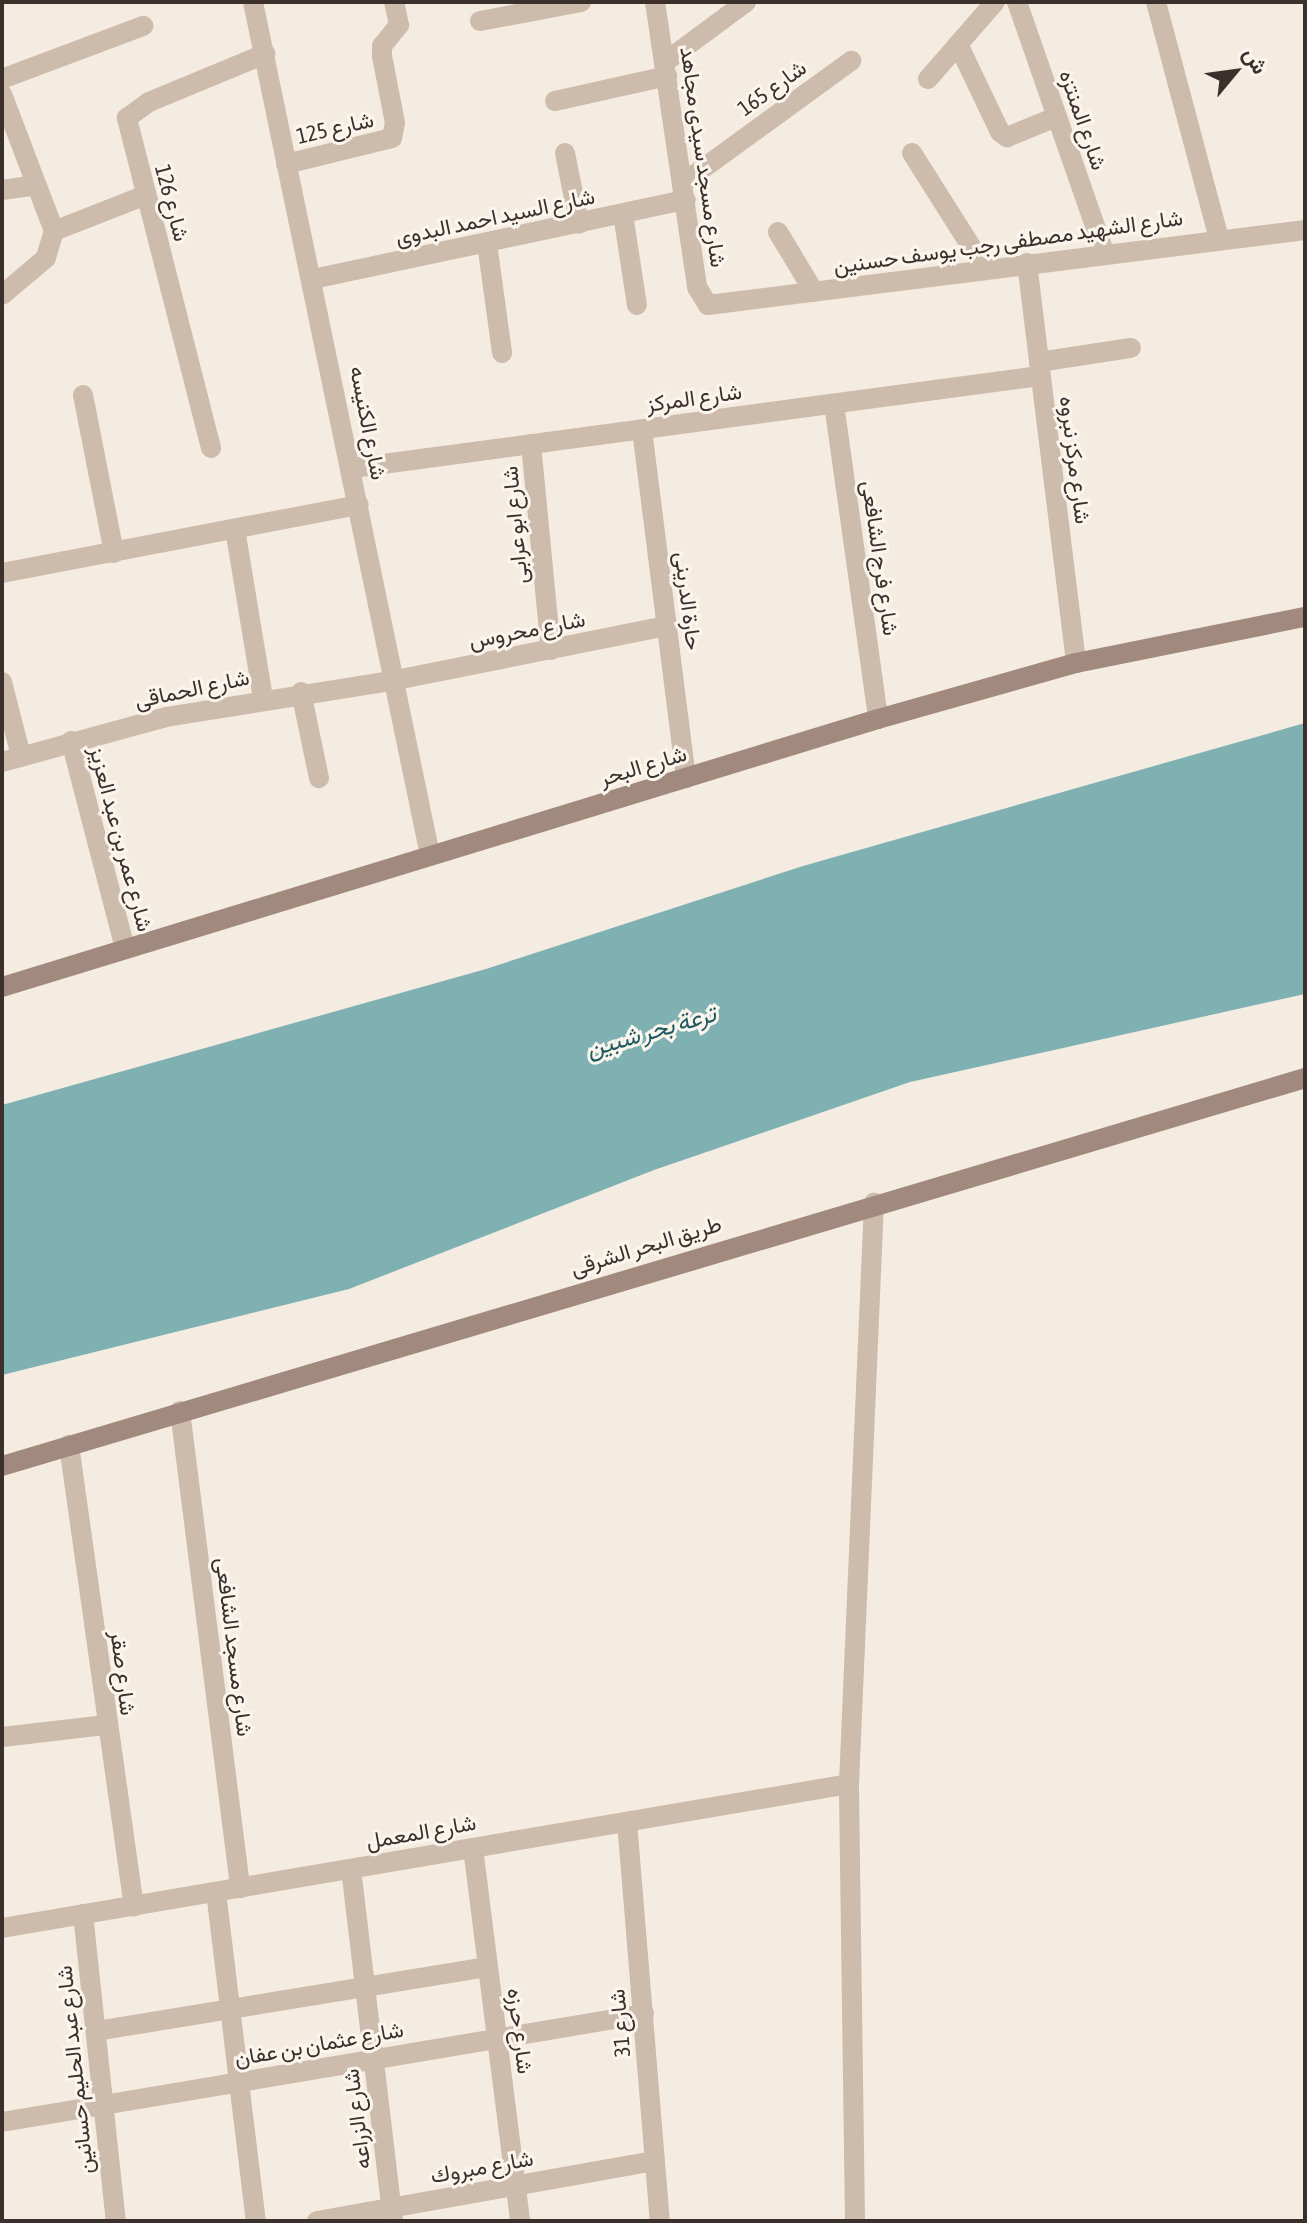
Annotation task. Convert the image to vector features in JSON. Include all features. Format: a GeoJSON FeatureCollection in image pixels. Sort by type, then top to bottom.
{"type":"FeatureCollection","features":[{"type":"Feature","properties":{"kind":"street","name":"شارع الكنيسه"},"geometry":{"type":"LineString","coordinates":[[253,2],[353,468],[430,855]]}},
{"type":"Feature","properties":{"kind":"street","name":"شارع 125"},"geometry":{"type":"LineString","coordinates":[[286,164],[392,138],[395,123],[382,46],[399,25],[394,2]]}},
{"type":"Feature","properties":{"kind":"street"},"geometry":{"type":"LineString","coordinates":[[480,21],[519,8],[581,2]]}},
{"type":"Feature","properties":{"kind":"street","name":"شارع مسجد سيدى مجاهد"},"geometry":{"type":"LineString","coordinates":[[655,2],[700,298],[718,306]]}},
{"type":"Feature","properties":{"kind":"street"},"geometry":{"type":"LineString","coordinates":[[555,101],[666,69],[746,2]]}},
{"type":"Feature","properties":{"kind":"street"},"geometry":{"type":"LineString","coordinates":[[928,79],[995,2]]}},
{"type":"Feature","properties":{"kind":"street","name":"شارع المنتزه"},"geometry":{"type":"LineString","coordinates":[[1017,2],[1105,254]]}},
{"type":"Feature","properties":{"kind":"street"},"geometry":{"type":"LineString","coordinates":[[1156,2],[1219,238]]}},
{"type":"Feature","properties":{"kind":"street"},"geometry":{"type":"LineString","coordinates":[[2,79],[143,26]]}},
{"type":"Feature","properties":{"kind":"street"},"geometry":{"type":"LineString","coordinates":[[958,44],[1000,132],[1007,137],[1056,117]]}},
{"type":"Feature","properties":{"kind":"street","name":"شارع 126"},"geometry":{"type":"LineString","coordinates":[[211,448],[127,118],[149,102],[265,54]]}},
{"type":"Feature","properties":{"kind":"street","name":"شارع 165"},"geometry":{"type":"LineString","coordinates":[[685,191],[851,61]]}},
{"type":"Feature","properties":{"kind":"street"},"geometry":{"type":"LineString","coordinates":[[2,94],[54,231],[46,258],[2,295]]}},
{"type":"Feature","properties":{"kind":"street"},"geometry":{"type":"LineString","coordinates":[[565,153],[579,224]]}},
{"type":"Feature","properties":{"kind":"street"},"geometry":{"type":"LineString","coordinates":[[912,153],[984,267]]}},
{"type":"Feature","properties":{"kind":"street"},"geometry":{"type":"LineString","coordinates":[[2,190],[36,185]]}},
{"type":"Feature","properties":{"kind":"street","name":"شارع السيد احمد البدوى"},"geometry":{"type":"LineString","coordinates":[[313,279],[623,214],[685,191]]}},
{"type":"Feature","properties":{"kind":"street"},"geometry":{"type":"LineString","coordinates":[[54,231],[146,195]]}},
{"type":"Feature","properties":{"kind":"street"},"geometry":{"type":"LineString","coordinates":[[623,214],[637,305]]}},
{"type":"Feature","properties":{"kind":"street","name":"شارع الشهيد مصطفى رجب يوسف حسنين"},"geometry":{"type":"LineString","coordinates":[[718,306],[984,267],[1305,230]]}},
{"type":"Feature","properties":{"kind":"street"},"geometry":{"type":"LineString","coordinates":[[778,232],[814,292]]}},
{"type":"Feature","properties":{"kind":"street"},"geometry":{"type":"LineString","coordinates":[[487,243],[502,353]]}},
{"type":"Feature","properties":{"kind":"street","name":"شارع مركز نبروه"},"geometry":{"type":"LineString","coordinates":[[1027,263],[1076,663]]}},
{"type":"Feature","properties":{"kind":"street","name":"شارع المركز"},"geometry":{"type":"LineString","coordinates":[[353,468],[834,404],[1040,369],[1131,348]]}},
{"type":"Feature","properties":{"kind":"street"},"geometry":{"type":"LineString","coordinates":[[83,395],[114,553]]}},
{"type":"Feature","properties":{"kind":"street","name":"شارع فرج الشافعى"},"geometry":{"type":"LineString","coordinates":[[834,404],[878,719]]}},
{"type":"Feature","properties":{"kind":"street","name":"حارة الدرينى"},"geometry":{"type":"LineString","coordinates":[[642,430],[686,778]]}},
{"type":"Feature","properties":{"kind":"street","name":"شارع ابو عرابى"},"geometry":{"type":"LineString","coordinates":[[531,444],[551,650]]}},
{"type":"Feature","properties":{"kind":"street"},"geometry":{"type":"LineString","coordinates":[[2,573],[359,505]]}},
{"type":"Feature","properties":{"kind":"street"},"geometry":{"type":"LineString","coordinates":[[235,529],[263,698]]}},
{"type":"Feature","properties":{"kind":"street","name":"شارع البحر"},"geometry":{"type":"LineString","coordinates":[[2,987],[878,719],[1076,663],[1305,617]]}},
{"type":"Feature","properties":{"kind":"street","name":"شارع محروس"},"geometry":{"type":"LineString","coordinates":[[396,680],[667,626]]}},
{"type":"Feature","properties":{"kind":"street","name":"شارع الحماقى"},"geometry":{"type":"LineString","coordinates":[[12,759],[71,741],[263,698],[396,680]]}},
{"type":"Feature","properties":{"kind":"street"},"geometry":{"type":"LineString","coordinates":[[2,682],[12,759]]}},
{"type":"Feature","properties":{"kind":"street"},"geometry":{"type":"LineString","coordinates":[[301,692],[319,778]]}},
{"type":"Feature","properties":{"kind":"street","name":"شارع عمر بن عبد العزيز"},"geometry":{"type":"LineString","coordinates":[[71,741],[125,949]]}},
{"type":"Feature","properties":{"kind":"street","name":"طريق البحر الشرقى"},"geometry":{"type":"LineString","coordinates":[[2,1466],[874,1203],[1305,1078]]}},
{"type":"Feature","properties":{"kind":"street"},"geometry":{"type":"LineString","coordinates":[[855,2221],[849,1784],[874,1203]]}},
{"type":"Feature","properties":{"kind":"street","name":"شارع مسجد الشافعى"},"geometry":{"type":"LineString","coordinates":[[180,1411],[240,1888]]}},
{"type":"Feature","properties":{"kind":"street","name":"شارع صقر"},"geometry":{"type":"LineString","coordinates":[[69,1445],[106,1725],[134,1906]]}},
{"type":"Feature","properties":{"kind":"street"},"geometry":{"type":"LineString","coordinates":[[2,1737],[106,1725]]}},
{"type":"Feature","properties":{"kind":"street","name":"شارع المعمل"},"geometry":{"type":"LineString","coordinates":[[2,1928],[849,1784]]}},
{"type":"Feature","properties":{"kind":"street","name":"شارع 31"},"geometry":{"type":"LineString","coordinates":[[627,1822],[660,2221]]}},
{"type":"Feature","properties":{"kind":"street","name":"شارع حرزه"},"geometry":{"type":"LineString","coordinates":[[473,1848],[520,2221]]}},
{"type":"Feature","properties":{"kind":"street","name":"شارع الزراعه"},"geometry":{"type":"LineString","coordinates":[[351,1869],[392,2214]]}},
{"type":"Feature","properties":{"kind":"street"},"geometry":{"type":"LineString","coordinates":[[216,1892],[256,2221]]}},
{"type":"Feature","properties":{"kind":"street","name":"شارع عبد الحليم حسانين"},"geometry":{"type":"LineString","coordinates":[[83,1914],[116,2221]]}},
{"type":"Feature","properties":{"kind":"street"},"geometry":{"type":"LineString","coordinates":[[96,2031],[488,1967]]}},
{"type":"Feature","properties":{"kind":"street","name":"شارع عثمان بن عفان"},"geometry":{"type":"LineString","coordinates":[[2,2122],[644,2014]]}},
{"type":"Feature","properties":{"kind":"street","name":"شارع مبروك"},"geometry":{"type":"LineString","coordinates":[[317,2221],[392,2214],[515,2185],[655,2161]]}},
{"type":"Feature","properties":{"kind":"water","name":"ترعة بحر شبين"},"geometry":{"type":"Polygon","coordinates":[[[1305,723],[1305,994],[910,1082],[654,1170],[349,1289],[2,1375],[2,1105],[486,969],[803,866],[1305,723]]]}}]}
